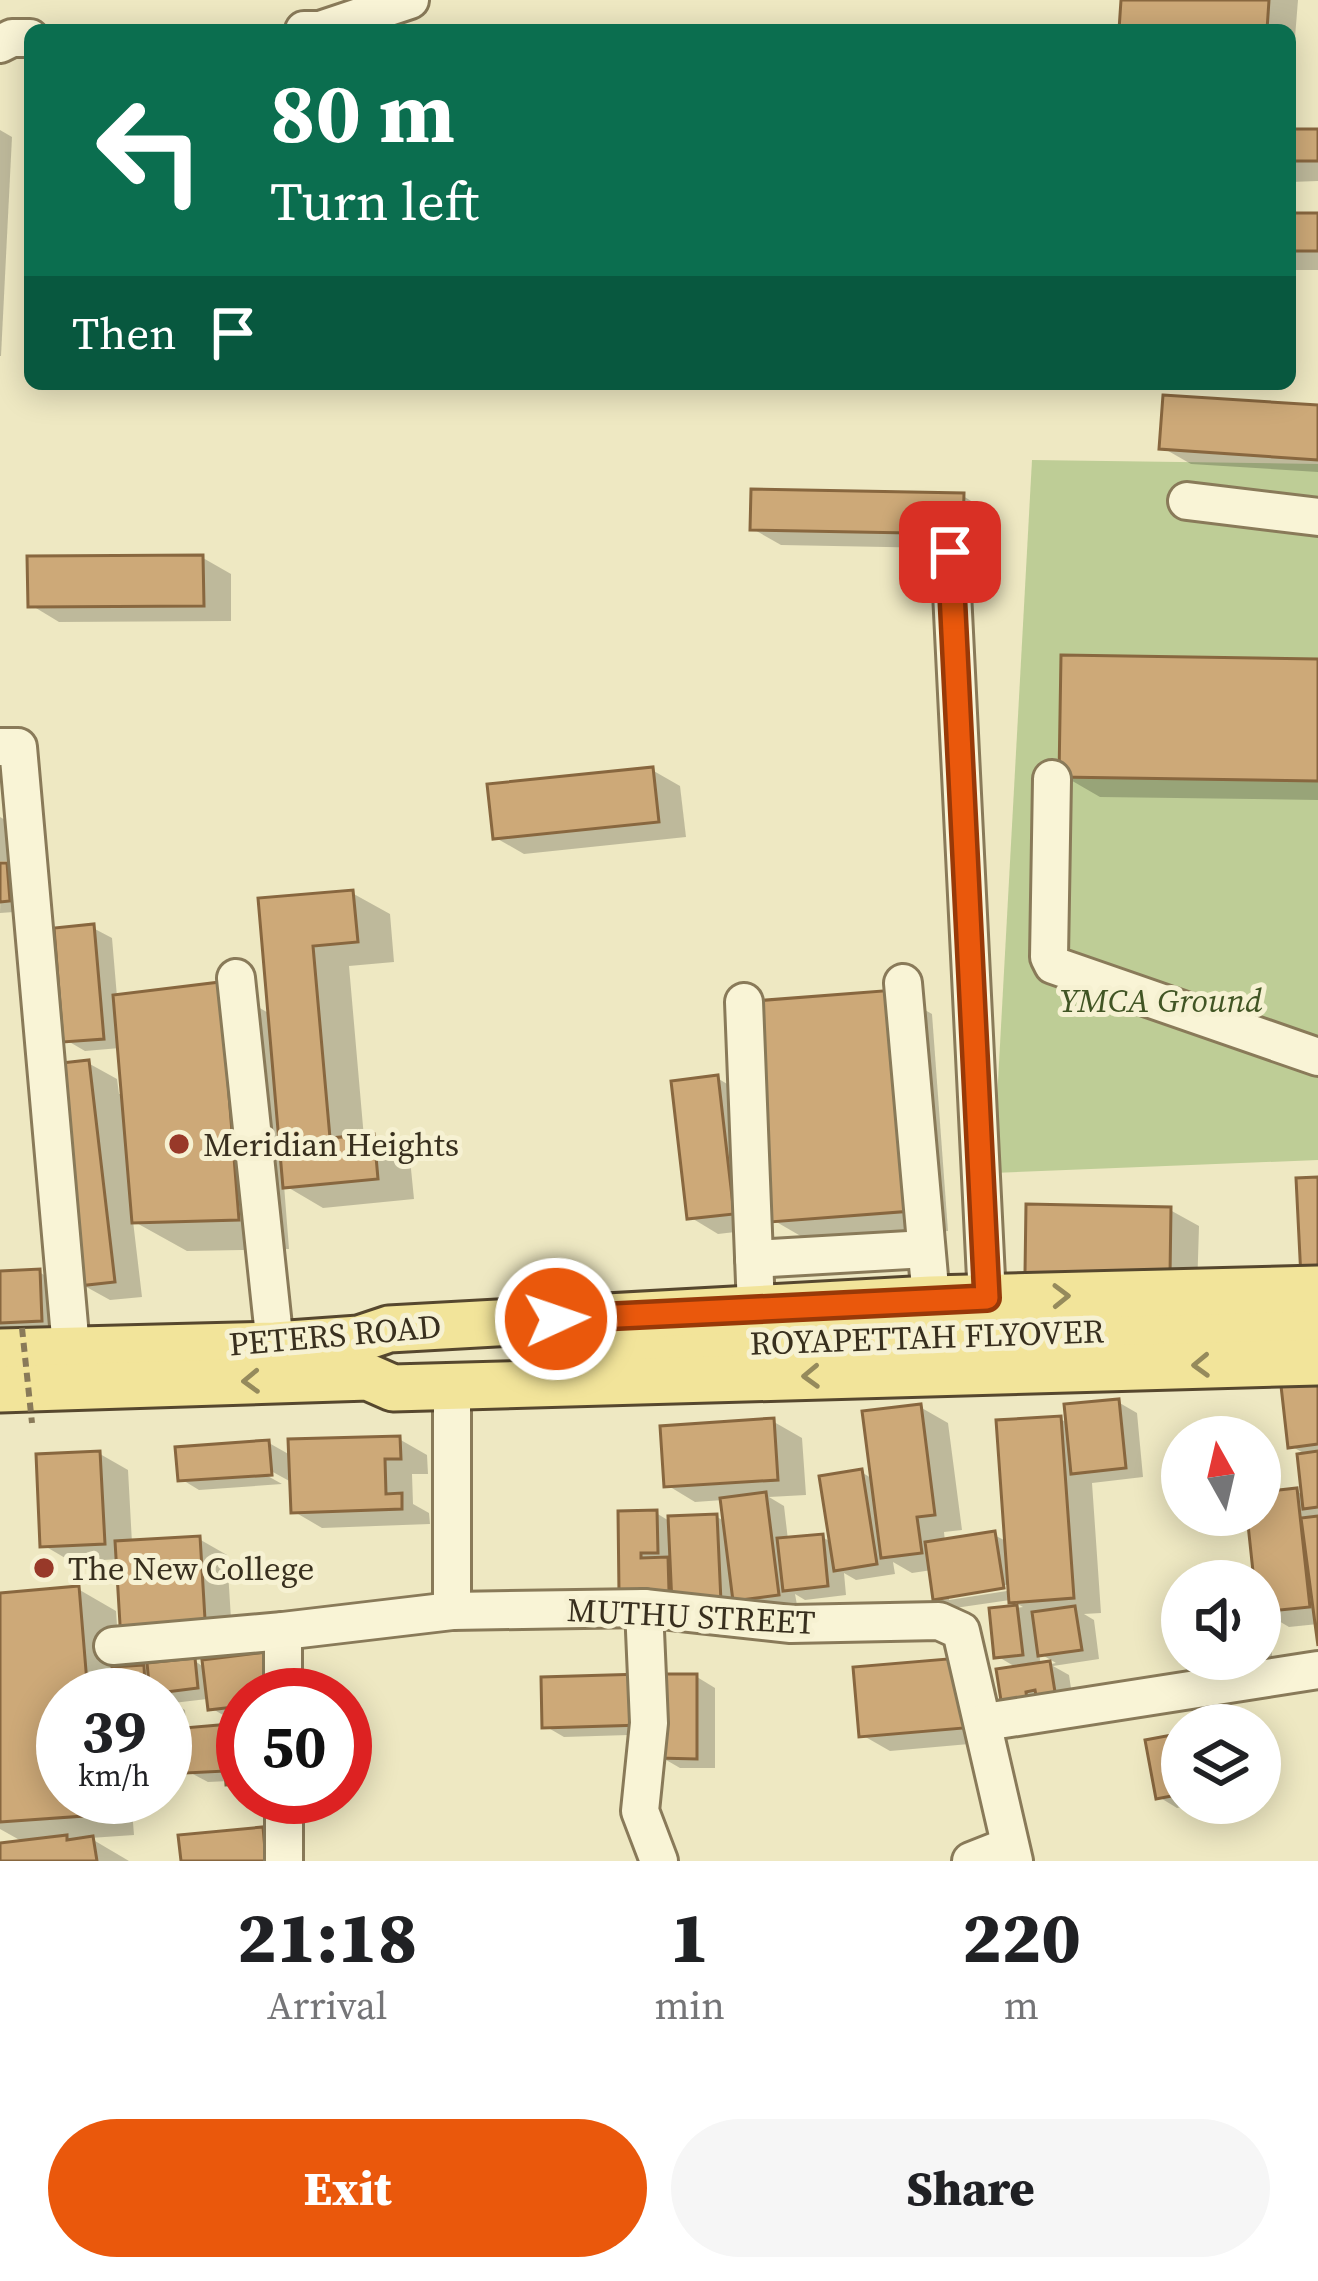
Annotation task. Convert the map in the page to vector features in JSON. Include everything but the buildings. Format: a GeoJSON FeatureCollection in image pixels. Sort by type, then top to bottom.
{"type":"FeatureCollection","features":[{"type":"Feature","properties":{"kind":"main road","name":"PETERS ROAD"},"geometry":{"type":"LineString","coordinates":[[0,1389],[363,1358],[389,1329],[931,1299],[1318,1289]]}},
{"type":"Feature","properties":{"kind":"main road","name":"ROYAPETTAH FLYOVER"},"geometry":{"type":"LineString","coordinates":[[363,1358],[431,1349],[458,1370],[1318,1321]]}},
{"type":"Feature","properties":{"kind":"main road","name":"PETERS ROAD"},"geometry":{"type":"LineString","coordinates":[[11,1340],[70,1348],[275,1345],[363,1358]]}},
{"type":"Feature","properties":{"kind":"main road","name":"PETERS ROAD"},"geometry":{"type":"LineString","coordinates":[[458,1370],[1318,1362]]}},
{"type":"Feature","properties":{"kind":"street"},"geometry":{"type":"LineString","coordinates":[[338,24],[410,0]]}},
{"type":"Feature","properties":{"kind":"street"},"geometry":{"type":"LineString","coordinates":[[1186,501],[1318,517]]}},
{"type":"Feature","properties":{"kind":"street"},"geometry":{"type":"LineString","coordinates":[[950,552],[987,1298]]}},
{"type":"Feature","properties":{"kind":"street"},"geometry":{"type":"LineString","coordinates":[[0,746],[18,747],[70,1348]]}},
{"type":"Feature","properties":{"kind":"street"},"geometry":{"type":"LineString","coordinates":[[1052,779],[1049,957],[1053,965],[1318,1057]]}},
{"type":"Feature","properties":{"kind":"street"},"geometry":{"type":"LineString","coordinates":[[236,978],[275,1345]]}},
{"type":"Feature","properties":{"kind":"street"},"geometry":{"type":"LineString","coordinates":[[904,983],[931,1299]]}},
{"type":"Feature","properties":{"kind":"street"},"geometry":{"type":"LineString","coordinates":[[744,1002],[756,1308]]}},
{"type":"Feature","properties":{"kind":"street"},"geometry":{"type":"LineString","coordinates":[[754,1259],[926,1249]]}},
{"type":"Feature","properties":{"kind":"street"},"geometry":{"type":"LineString","coordinates":[[452,1610],[458,1370]]}},
{"type":"Feature","properties":{"kind":"street"},"geometry":{"type":"LineString","coordinates":[[644,1608],[649,1724],[640,1811],[659,1861]]}},
{"type":"Feature","properties":{"kind":"street","name":"MUTHU STREET"},"geometry":{"type":"LineString","coordinates":[[112,1646],[452,1610],[644,1608],[790,1624],[939,1621],[961,1631],[1011,1853]]}},
{"type":"Feature","properties":{"kind":"street"},"geometry":{"type":"LineString","coordinates":[[283,1631],[283,1668]]}},
{"type":"Feature","properties":{"kind":"street"},"geometry":{"type":"LineString","coordinates":[[985,1722],[1318,1670]]}},
{"type":"Feature","properties":{"kind":"street"},"geometry":{"type":"LineString","coordinates":[[284,1824],[284,1861]]}},
{"type":"Feature","properties":{"kind":"street"},"geometry":{"type":"LineString","coordinates":[[971,1861],[1011,1853]]}},
{"type":"Feature","properties":{"kind":"path"},"geometry":{"type":"LineString","coordinates":[[11,1340],[32,1423]]}},
{"type":"Feature","properties":{"kind":"green space","name":"YMCA Ground"},"geometry":{"type":"Polygon","coordinates":[[[1032,460],[1318,464],[1318,1160],[993,1173],[1032,460]]]}},
{"type":"Feature","properties":{"kind":"place","name":"Meridian Heights"},"geometry":{"type":"Point","coordinates":[179,1144]}},
{"type":"Feature","properties":{"kind":"place","name":"The New College"},"geometry":{"type":"Point","coordinates":[44,1568]}},
{"type":"Feature","properties":{"kind":"route"},"geometry":{"type":"LineString","coordinates":[[556,1319],[987,1298],[950,552]]}}]}
